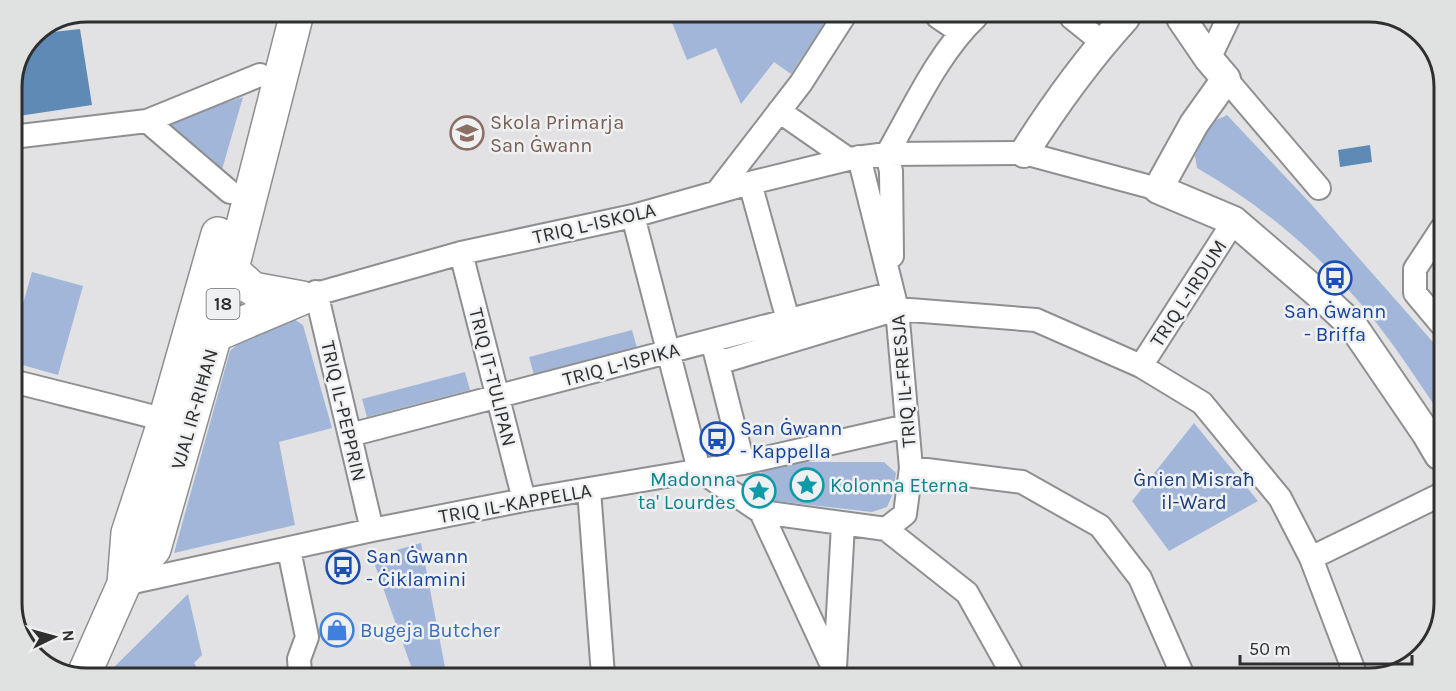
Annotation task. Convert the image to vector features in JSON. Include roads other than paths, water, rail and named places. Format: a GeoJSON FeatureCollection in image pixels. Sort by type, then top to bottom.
{"type":"FeatureCollection","features":[{"type":"Feature","properties":{"kind":"main road","name":"VJAL IR-RIĦAN"},"geometry":{"type":"LineString","coordinates":[[124,584],[128,533],[165,420],[230,192],[274,22]]}},
{"type":"Feature","properties":{"kind":"main road","name":"VJAL IR-RIĦAN"},"geometry":{"type":"LineString","coordinates":[[87,668],[124,584],[154,549],[215,335],[295,22]]}},
{"type":"Feature","properties":{"kind":"main road"},"geometry":{"type":"LineString","coordinates":[[231,269],[254,289],[309,295]]}},
{"type":"Feature","properties":{"kind":"main road"},"geometry":{"type":"LineString","coordinates":[[215,335],[309,295]]}},
{"type":"Feature","properties":{"kind":"street"},"geometry":{"type":"LineString","coordinates":[[717,192],[801,83],[840,22]]}},
{"type":"Feature","properties":{"kind":"street"},"geometry":{"type":"LineString","coordinates":[[1077,22],[1102,43]]}},
{"type":"Feature","properties":{"kind":"street"},"geometry":{"type":"LineString","coordinates":[[1024,153],[1057,101],[1121,22]]}},
{"type":"Feature","properties":{"kind":"street"},"geometry":{"type":"LineString","coordinates":[[1184,22],[1217,69],[1319,188]]}},
{"type":"Feature","properties":{"kind":"street"},"geometry":{"type":"LineString","coordinates":[[1227,22],[1217,69],[1194,124],[1158,189],[1234,221],[1321,296],[1353,326],[1434,446]]}},
{"type":"Feature","properties":{"kind":"street"},"geometry":{"type":"LineString","coordinates":[[887,154],[927,84],[968,24]]}},
{"type":"Feature","properties":{"kind":"street"},"geometry":{"type":"LineString","coordinates":[[23,137],[147,121],[260,75]]}},
{"type":"Feature","properties":{"kind":"street"},"geometry":{"type":"LineString","coordinates":[[779,111],[853,158]]}},
{"type":"Feature","properties":{"kind":"street"},"geometry":{"type":"LineString","coordinates":[[147,121],[230,192]]}},
{"type":"Feature","properties":{"kind":"street","name":"TRIQ L-ISKOLA"},"geometry":{"type":"LineString","coordinates":[[309,295],[461,253],[633,216],[750,183],[853,158],[887,154],[1024,153],[1158,189]]}},
{"type":"Feature","properties":{"kind":"street","name":"TRIQ IL-FRESJA"},"geometry":{"type":"LineString","coordinates":[[886,529],[905,514],[911,468],[895,301],[891,171],[887,154]]}},
{"type":"Feature","properties":{"kind":"street","name":"TRIQ IL-FRESJA"},"geometry":{"type":"LineString","coordinates":[[853,158],[895,301]]}},
{"type":"Feature","properties":{"kind":"street"},"geometry":{"type":"LineString","coordinates":[[750,183],[788,320]]}},
{"type":"Feature","properties":{"kind":"street"},"geometry":{"type":"LineString","coordinates":[[633,216],[699,470],[761,512],[843,525],[886,529],[967,593],[1009,668]]}},
{"type":"Feature","properties":{"kind":"street","name":"TRIQ L-IRDUM"},"geometry":{"type":"LineString","coordinates":[[1141,366],[1234,221]]}},
{"type":"Feature","properties":{"kind":"street"},"geometry":{"type":"LineString","coordinates":[[1433,241],[1415,268],[1415,293],[1433,315]]}},
{"type":"Feature","properties":{"kind":"street","name":"TRIQ IT-TULIPAN"},"geometry":{"type":"LineString","coordinates":[[461,253],[524,500]]}},
{"type":"Feature","properties":{"kind":"street","name":"TRIQ IL-PEPPRIN"},"geometry":{"type":"LineString","coordinates":[[309,295],[350,435],[372,530]]}},
{"type":"Feature","properties":{"kind":"street"},"geometry":{"type":"LineString","coordinates":[[718,363],[895,301],[1036,320],[1141,366],[1202,403],[1280,498],[1311,558],[1354,668]]}},
{"type":"Feature","properties":{"kind":"street","name":"TRIQ L-ISPIKA"},"geometry":{"type":"LineString","coordinates":[[350,435],[788,320],[895,301]]}},
{"type":"Feature","properties":{"kind":"street"},"geometry":{"type":"LineString","coordinates":[[713,341],[743,463]]}},
{"type":"Feature","properties":{"kind":"street"},"geometry":{"type":"LineString","coordinates":[[23,384],[98,401],[165,420]]}},
{"type":"Feature","properties":{"kind":"street","name":"TRIQ IL-KAPPELLA"},"geometry":{"type":"LineString","coordinates":[[124,584],[289,550],[372,530],[524,500],[743,463],[908,426]]}},
{"type":"Feature","properties":{"kind":"street"},"geometry":{"type":"LineString","coordinates":[[911,468],[1022,482],[1100,526],[1140,578],[1180,668]]}},
{"type":"Feature","properties":{"kind":"street"},"geometry":{"type":"LineString","coordinates":[[589,490],[602,668]]}},
{"type":"Feature","properties":{"kind":"street"},"geometry":{"type":"LineString","coordinates":[[1311,558],[1434,498]]}},
{"type":"Feature","properties":{"kind":"street"},"geometry":{"type":"LineString","coordinates":[[761,512],[834,668]]}},
{"type":"Feature","properties":{"kind":"street"},"geometry":{"type":"LineString","coordinates":[[836,668],[843,525]]}},
{"type":"Feature","properties":{"kind":"street"},"geometry":{"type":"LineString","coordinates":[[289,550],[307,637],[299,659],[300,668]]}},
{"type":"Feature","properties":{"kind":"place","name":"Skola Primarja San Ġwann"},"geometry":{"type":"Point","coordinates":[467,133]}},
{"type":"Feature","properties":{"kind":"place","name":"San Ġwann - Briffa"},"geometry":{"type":"Point","coordinates":[1335,278]}},
{"type":"Feature","properties":{"kind":"place","name":"San Ġwann - Kappella"},"geometry":{"type":"Point","coordinates":[717,439]}},
{"type":"Feature","properties":{"kind":"place","name":"Kolonna Eterna"},"geometry":{"type":"Point","coordinates":[807,485]}},
{"type":"Feature","properties":{"kind":"place","name":"Madonna ta' Lourdes"},"geometry":{"type":"Point","coordinates":[759,491]}},
{"type":"Feature","properties":{"kind":"place","name":"San Ġwann - Ċiklamini"},"geometry":{"type":"Point","coordinates":[343,567]}},
{"type":"Feature","properties":{"kind":"place","name":"Bugeja Butcher"},"geometry":{"type":"Point","coordinates":[337,630]}},
{"type":"Feature","properties":{"kind":"park label","name":"Ġnien Misraħ il-Ward"},"geometry":{"type":"Point","coordinates":[1194,490]}}]}
